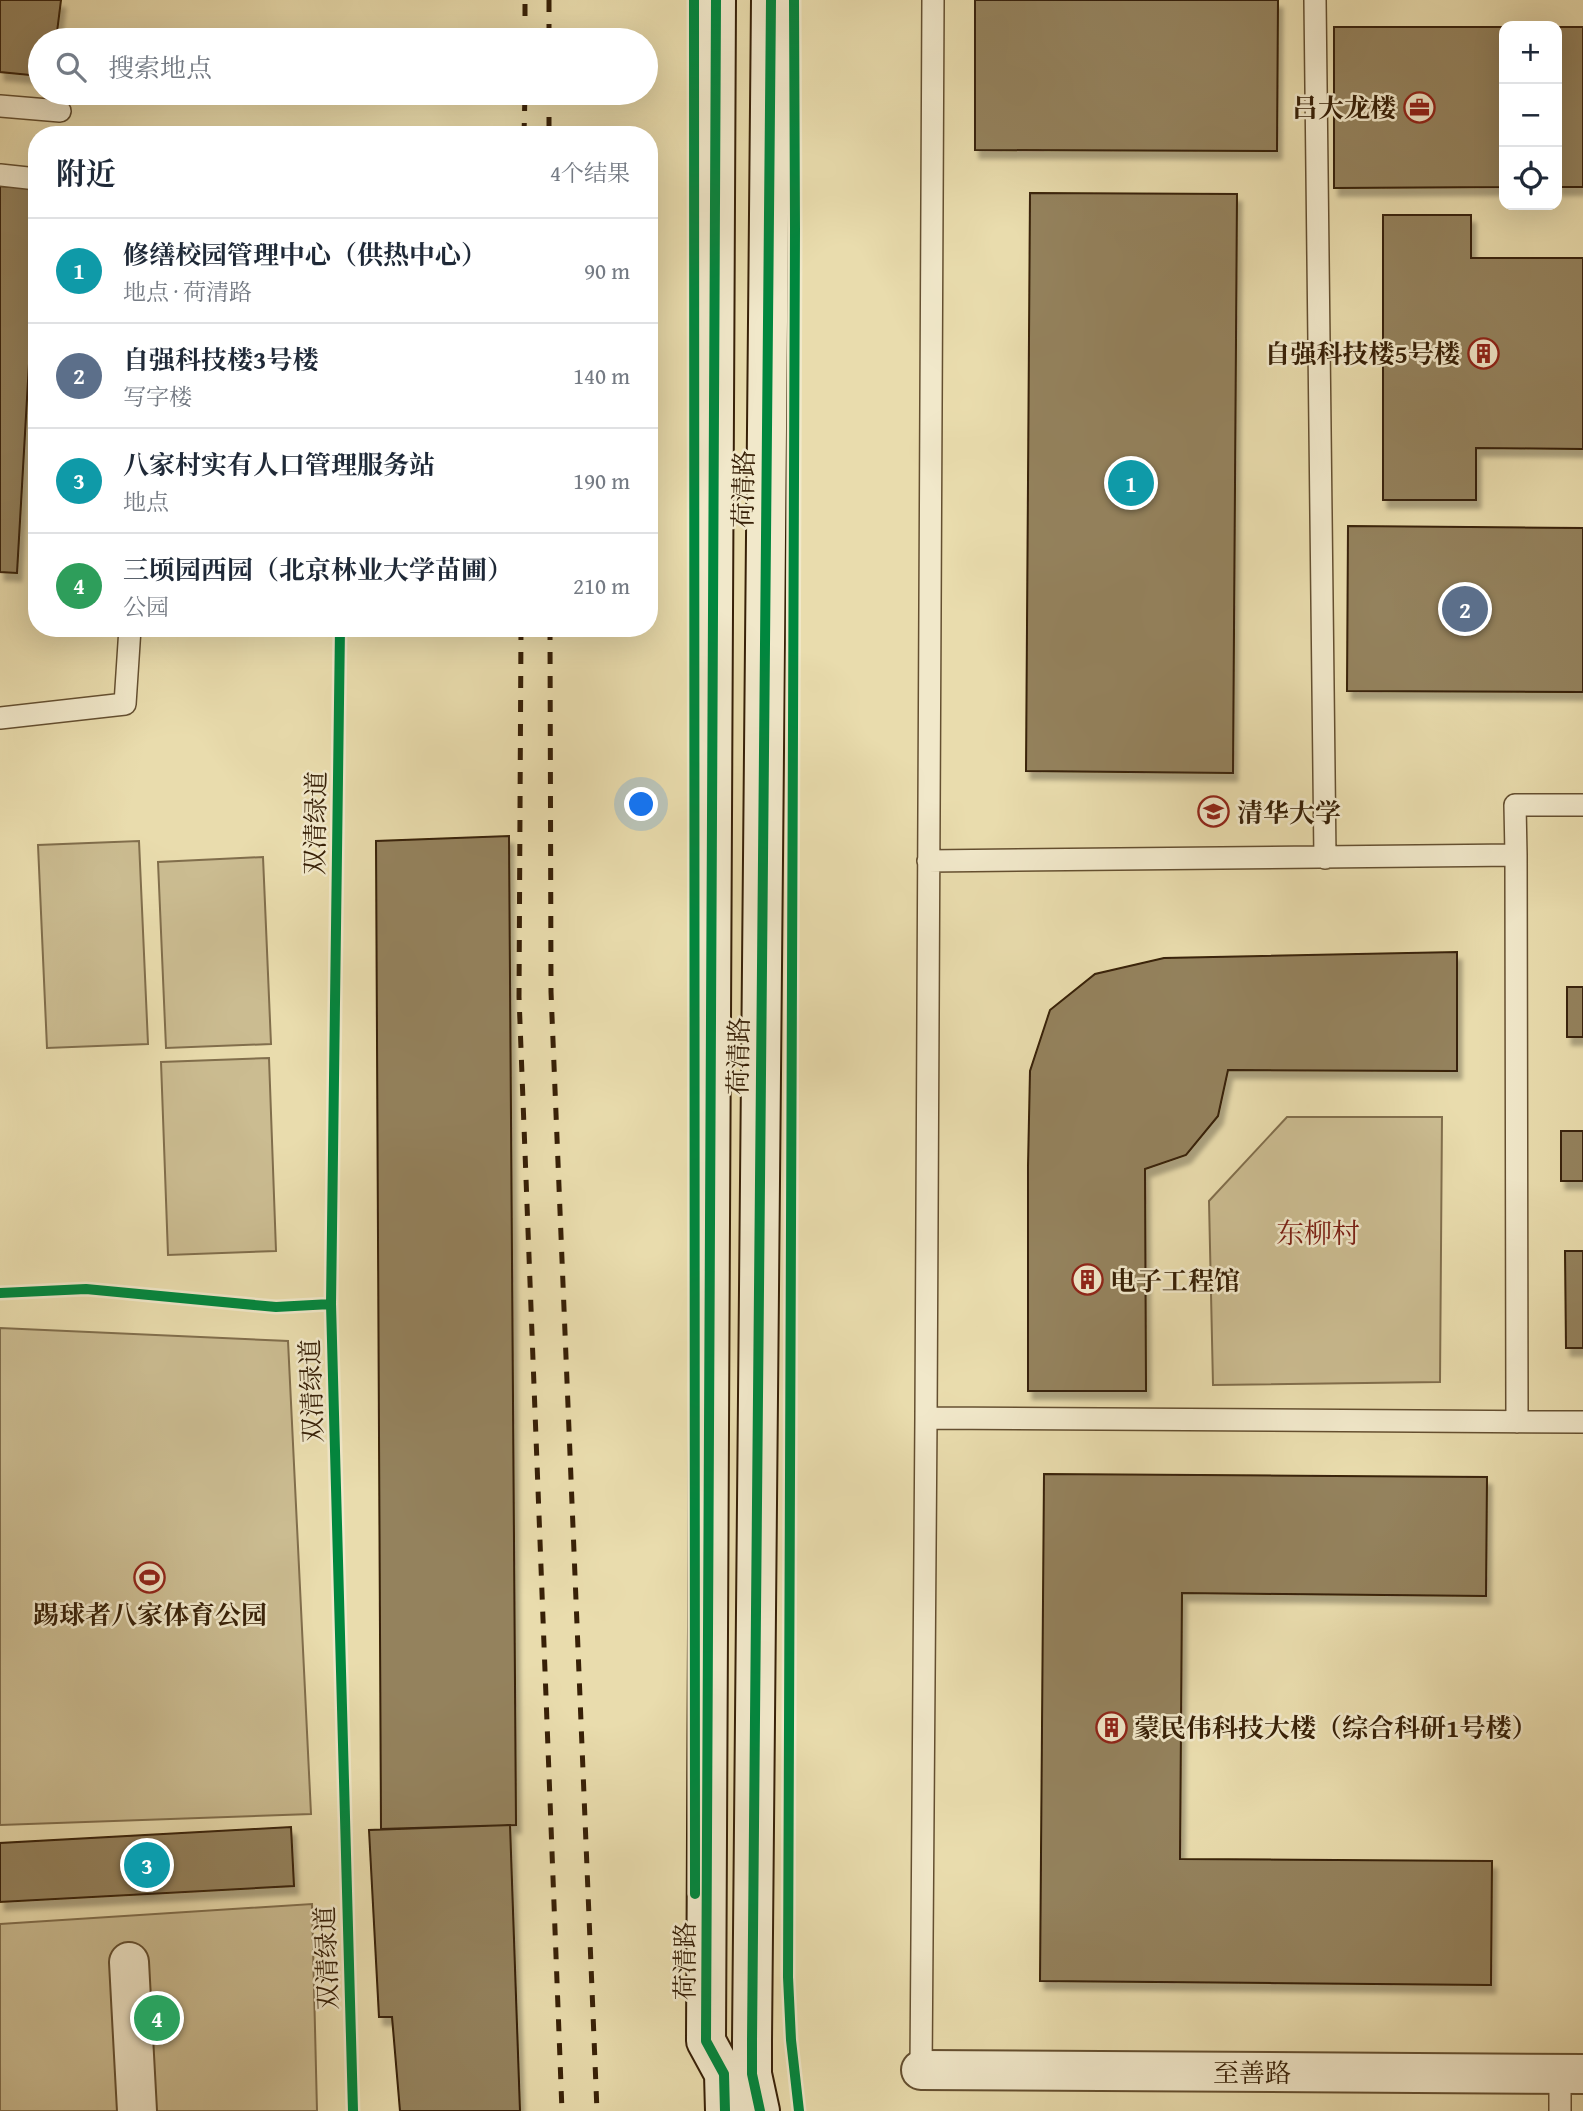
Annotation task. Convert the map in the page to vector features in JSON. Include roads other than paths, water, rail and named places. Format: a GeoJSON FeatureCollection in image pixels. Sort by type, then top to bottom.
{"type":"FeatureCollection","features":[{"type":"Feature","properties":{"kind":"main road","name":"荷清路"},"geometry":{"type":"LineString","coordinates":[[716,0],[706,2041],[724,2074],[725,2111]]}},
{"type":"Feature","properties":{"kind":"main road","name":"荷清路"},"geometry":{"type":"LineString","coordinates":[[760,2111],[752,2074],[771,0]]}},
{"type":"Feature","properties":{"kind":"main road"},"geometry":{"type":"LineString","coordinates":[[129,1962],[137,2111]]}},
{"type":"Feature","properties":{"kind":"main road","name":"至善路"},"geometry":{"type":"LineString","coordinates":[[921,2070],[1568,2086]]}},
{"type":"Feature","properties":{"kind":"lane"},"geometry":{"type":"LineString","coordinates":[[921,2070],[933,0]]}},
{"type":"Feature","properties":{"kind":"lane"},"geometry":{"type":"LineString","coordinates":[[1315,0],[1325,858]]}},
{"type":"Feature","properties":{"kind":"lane"},"geometry":{"type":"LineString","coordinates":[[0,106],[60,111]]}},
{"type":"Feature","properties":{"kind":"lane"},"geometry":{"type":"LineString","coordinates":[[0,175],[28,178]]}},
{"type":"Feature","properties":{"kind":"lane"},"geometry":{"type":"LineString","coordinates":[[0,718],[125,704],[129,637]]}},
{"type":"Feature","properties":{"kind":"lane"},"geometry":{"type":"LineString","coordinates":[[1517,1422],[1515,805],[1583,805]]}},
{"type":"Feature","properties":{"kind":"lane"},"geometry":{"type":"LineString","coordinates":[[928,861],[1516,855]]}},
{"type":"Feature","properties":{"kind":"lane"},"geometry":{"type":"LineString","coordinates":[[926,1418],[1583,1422]]}},
{"type":"Feature","properties":{"kind":"railway"},"geometry":{"type":"LineString","coordinates":[[525,0],[525,28]]}},
{"type":"Feature","properties":{"kind":"railway"},"geometry":{"type":"LineString","coordinates":[[549,0],[549,28]]}},
{"type":"Feature","properties":{"kind":"railway"},"geometry":{"type":"LineString","coordinates":[[524,126],[525,105]]}},
{"type":"Feature","properties":{"kind":"railway"},"geometry":{"type":"LineString","coordinates":[[549,105],[549,126]]}},
{"type":"Feature","properties":{"kind":"railway"},"geometry":{"type":"LineString","coordinates":[[521,637],[519,997],[562,2111]]}},
{"type":"Feature","properties":{"kind":"railway"},"geometry":{"type":"LineString","coordinates":[[550,637],[551,992],[597,2111]]}},
{"type":"Feature","properties":{"kind":"place","name":"吕大龙楼"},"geometry":{"type":"Point","coordinates":[1419,107]}},
{"type":"Feature","properties":{"kind":"place","name":"自强科技楼5号楼"},"geometry":{"type":"Point","coordinates":[1483,353]}},
{"type":"Feature","properties":{"kind":"place","name":"修缮校园管理中心（供热中心）"},"geometry":{"type":"Point","coordinates":[1131,483]}},
{"type":"Feature","properties":{"kind":"place","name":"自强科技楼3号楼"},"geometry":{"type":"Point","coordinates":[1465,609]}},
{"type":"Feature","properties":{"kind":"place","name":"清华大学"},"geometry":{"type":"Point","coordinates":[1214,812]}},
{"type":"Feature","properties":{"kind":"place","name":"电子工程馆"},"geometry":{"type":"Point","coordinates":[1087,1280]}},
{"type":"Feature","properties":{"kind":"place","name":"踢球者八家体育公园"},"geometry":{"type":"Point","coordinates":[150,1578]}},
{"type":"Feature","properties":{"kind":"place","name":"蒙民伟科技大楼（综合科研1号楼）"},"geometry":{"type":"Point","coordinates":[1111,1727]}},
{"type":"Feature","properties":{"kind":"place","name":"八家村实有人口管理服务站"},"geometry":{"type":"Point","coordinates":[147,1865]}},
{"type":"Feature","properties":{"kind":"place","name":"三顷园西园（北京林业大学苗圃）"},"geometry":{"type":"Point","coordinates":[157,2018]}},
{"type":"Feature","properties":{"kind":"district","name":"东柳村"},"geometry":{"type":"Point","coordinates":[1318,1232]}}]}
